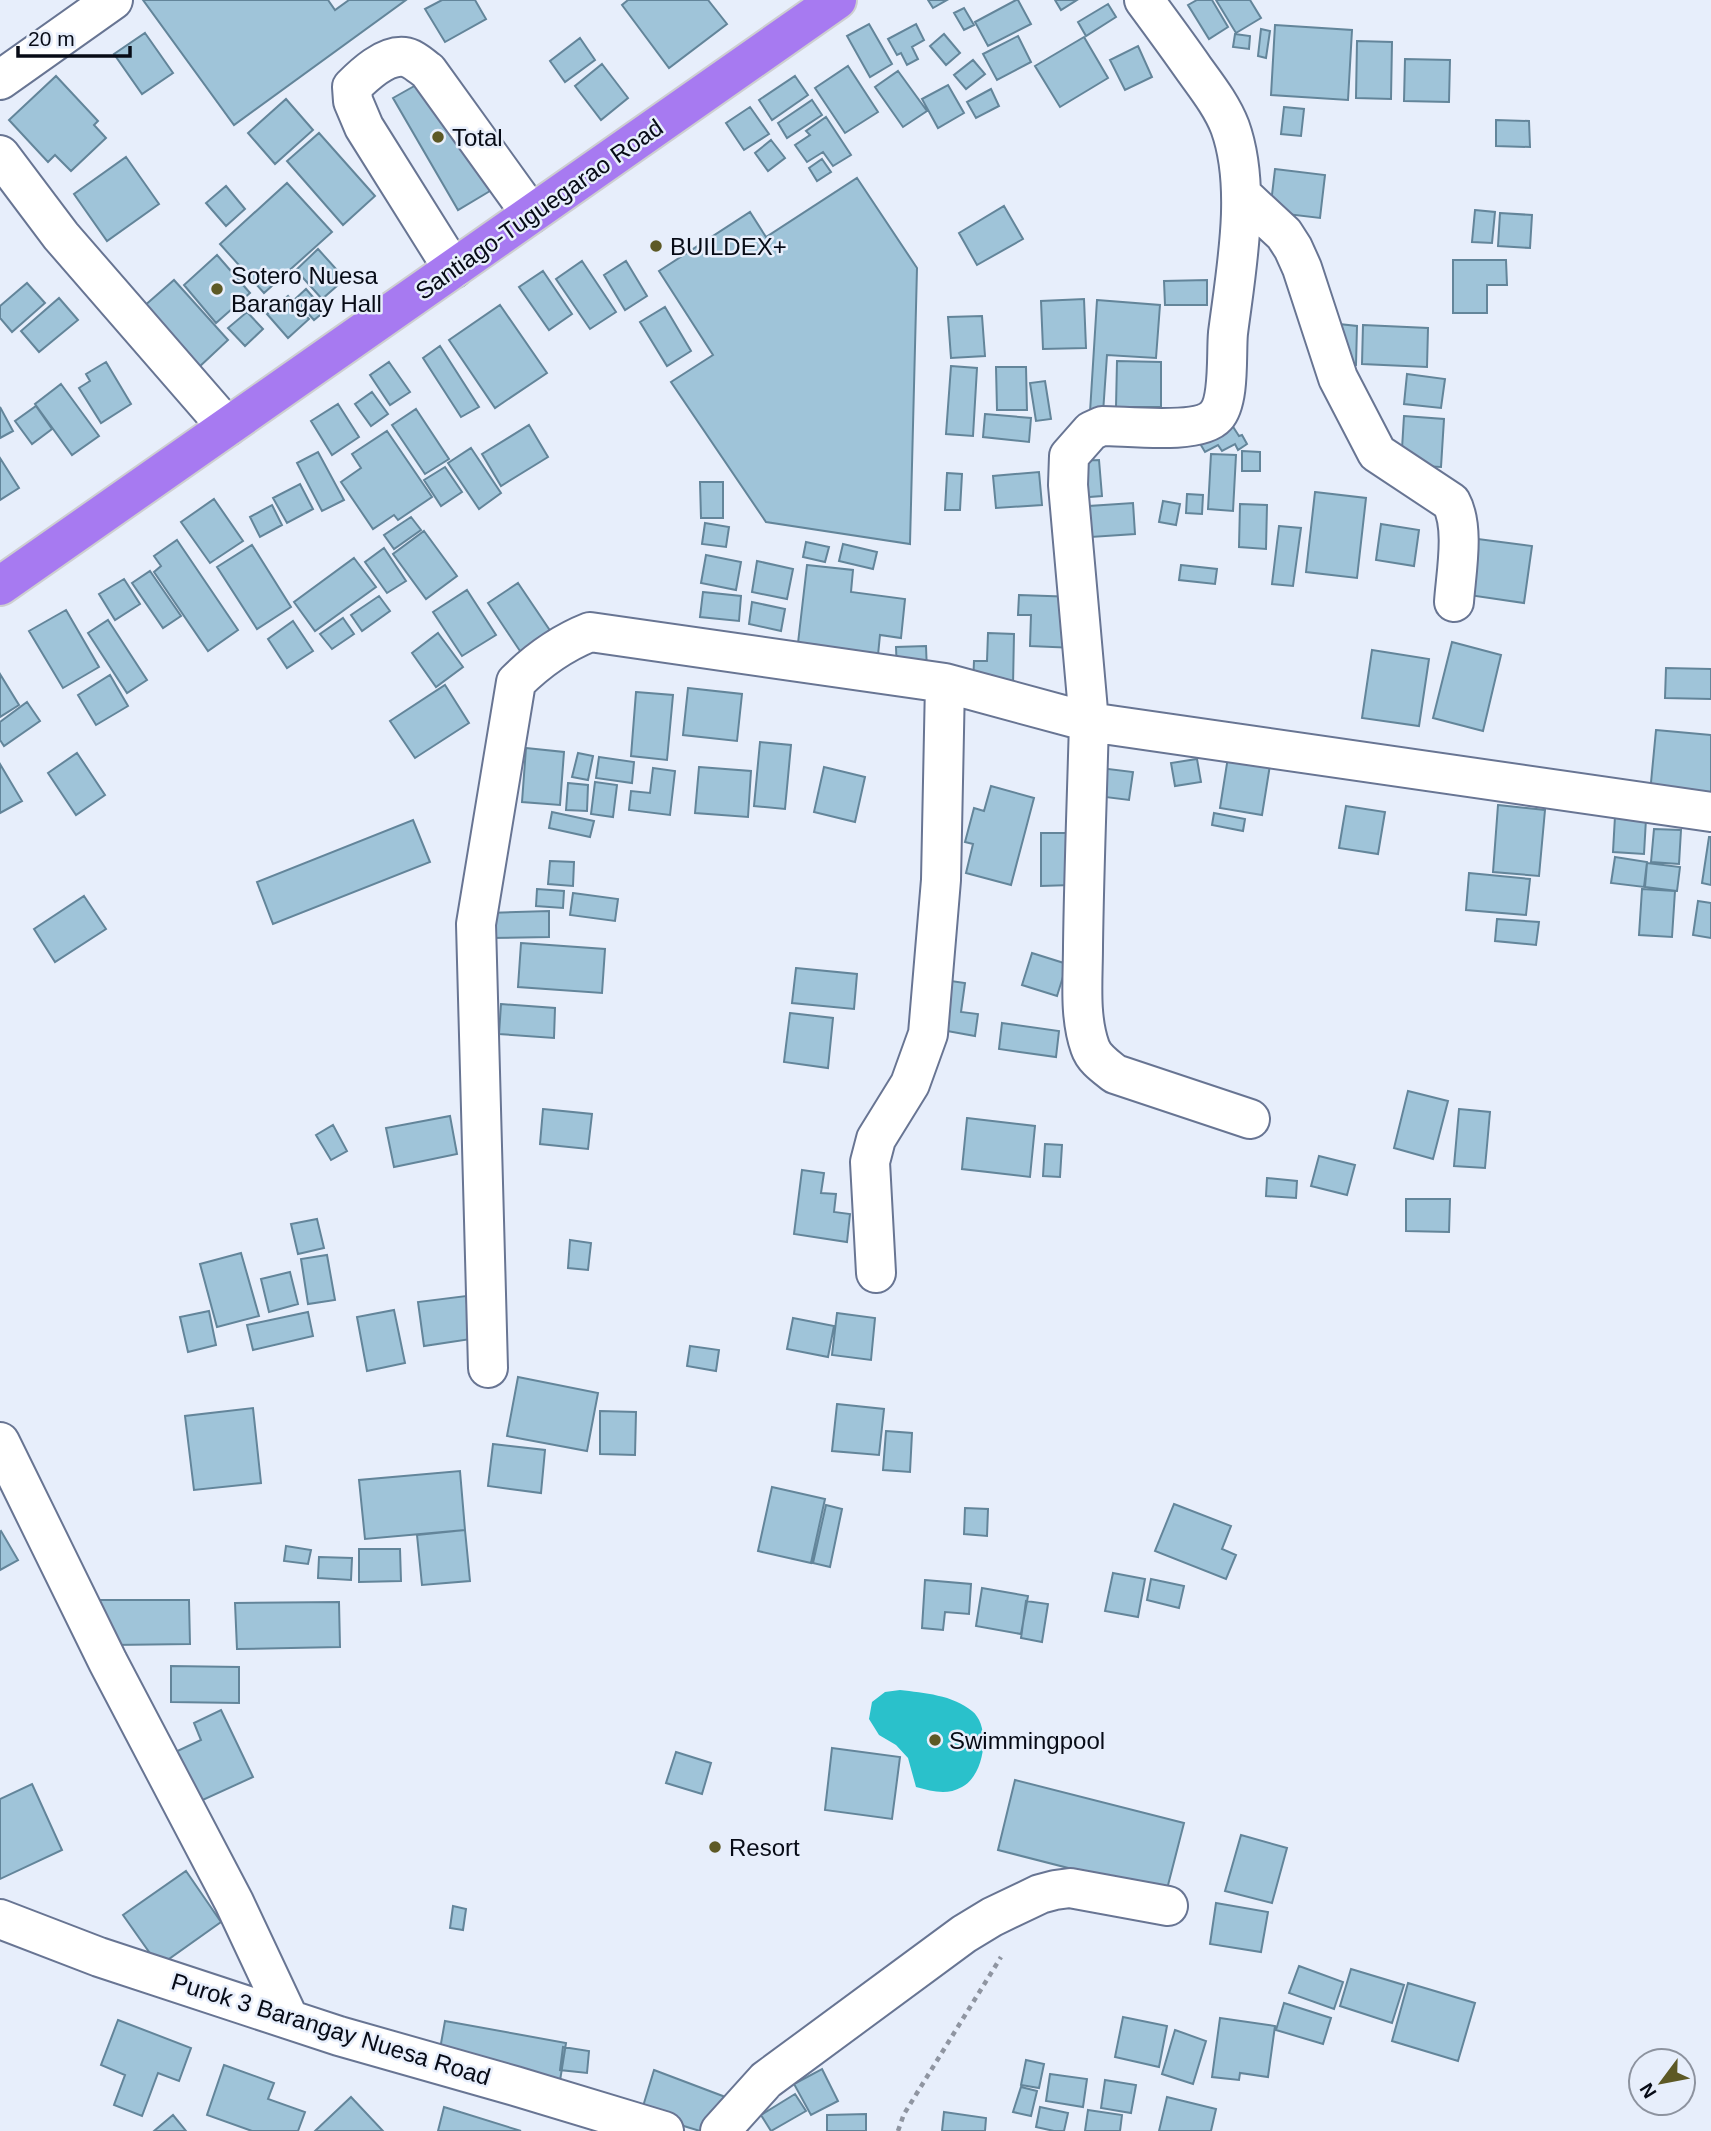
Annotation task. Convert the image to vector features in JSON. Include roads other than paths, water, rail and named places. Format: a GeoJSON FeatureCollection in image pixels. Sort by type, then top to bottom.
{"type":"FeatureCollection","features":[{"type":"Feature","properties":{"kind":"highway","name":"Santiago-Tuguegarao Road"},"geometry":{"type":"LineString","coordinates":[[0,586],[837,0]]}},
{"type":"Feature","properties":{"kind":"street"},"geometry":{"type":"LineString","coordinates":[[0,80],[113,0]]}},
{"type":"Feature","properties":{"kind":"street"},"geometry":{"type":"LineString","coordinates":[[1144,0],[1213,95],[1230,126],[1239,160],[1241,194],[1224,402],[1217,416],[1206,423],[1188,428],[1102,425],[1091,431],[1069,456],[1069,485],[1089,722],[1083,901],[1083,1005],[1086,1035],[1091,1051],[1115,1074],[1250,1119]]}},
{"type":"Feature","properties":{"kind":"street"},"geometry":{"type":"LineString","coordinates":[[453,269],[365,127],[353,101],[352,87],[367,73],[386,61],[402,57],[417,62],[428,71],[531,214]]}},
{"type":"Feature","properties":{"kind":"street"},"geometry":{"type":"LineString","coordinates":[[0,155],[61,236],[227,427]]}},
{"type":"Feature","properties":{"kind":"street"},"geometry":{"type":"LineString","coordinates":[[1241,194],[1284,234],[1293,248],[1338,378],[1377,453],[1451,502],[1456,511],[1458,529],[1454,602]]}},
{"type":"Feature","properties":{"kind":"street"},"geometry":{"type":"LineString","coordinates":[[488,1368],[476,924],[516,682],[538,660],[565,642],[590,632],[945,683],[1089,722],[1711,811]]}},
{"type":"Feature","properties":{"kind":"street"},"geometry":{"type":"LineString","coordinates":[[876,1273],[870,1162],[876,1139],[910,1084],[928,1034],[941,880],[945,683]]}},
{"type":"Feature","properties":{"kind":"street"},"geometry":{"type":"LineString","coordinates":[[0,1442],[108,1662],[234,1902],[289,2019]]}},
{"type":"Feature","properties":{"kind":"street"},"geometry":{"type":"LineString","coordinates":[[720,2131],[766,2080],[964,1934],[992,1917],[1040,1894],[1070,1888],[1167,1906]]}},
{"type":"Feature","properties":{"kind":"street","name":"Purok 3 Barangay Nuesa Road"},"geometry":{"type":"LineString","coordinates":[[0,1919],[99,1958],[339,2036],[664,2131]]}},
{"type":"Feature","properties":{"kind":"water","name":"Swimmingpool"},"geometry":{"type":"Polygon","coordinates":[[[900,1690],[956,1701],[978,1718],[982,1728],[983,1751],[976,1773],[962,1787],[945,1792],[916,1787],[908,1758],[896,1745],[879,1735],[869,1719],[872,1702],[885,1692],[900,1690]]]}},
{"type":"Feature","properties":{"kind":"place","name":"Total"},"geometry":{"type":"Point","coordinates":[438,137]}},
{"type":"Feature","properties":{"kind":"place","name":"BUILDEX+"},"geometry":{"type":"Point","coordinates":[656,246]}},
{"type":"Feature","properties":{"kind":"place","name":"Sotero Nuesa Barangay Hall"},"geometry":{"type":"Point","coordinates":[217,289]}},
{"type":"Feature","properties":{"kind":"place","name":"Swimmingpool"},"geometry":{"type":"Point","coordinates":[935,1740]}},
{"type":"Feature","properties":{"kind":"place","name":"Resort"},"geometry":{"type":"Point","coordinates":[715,1847]}}]}
